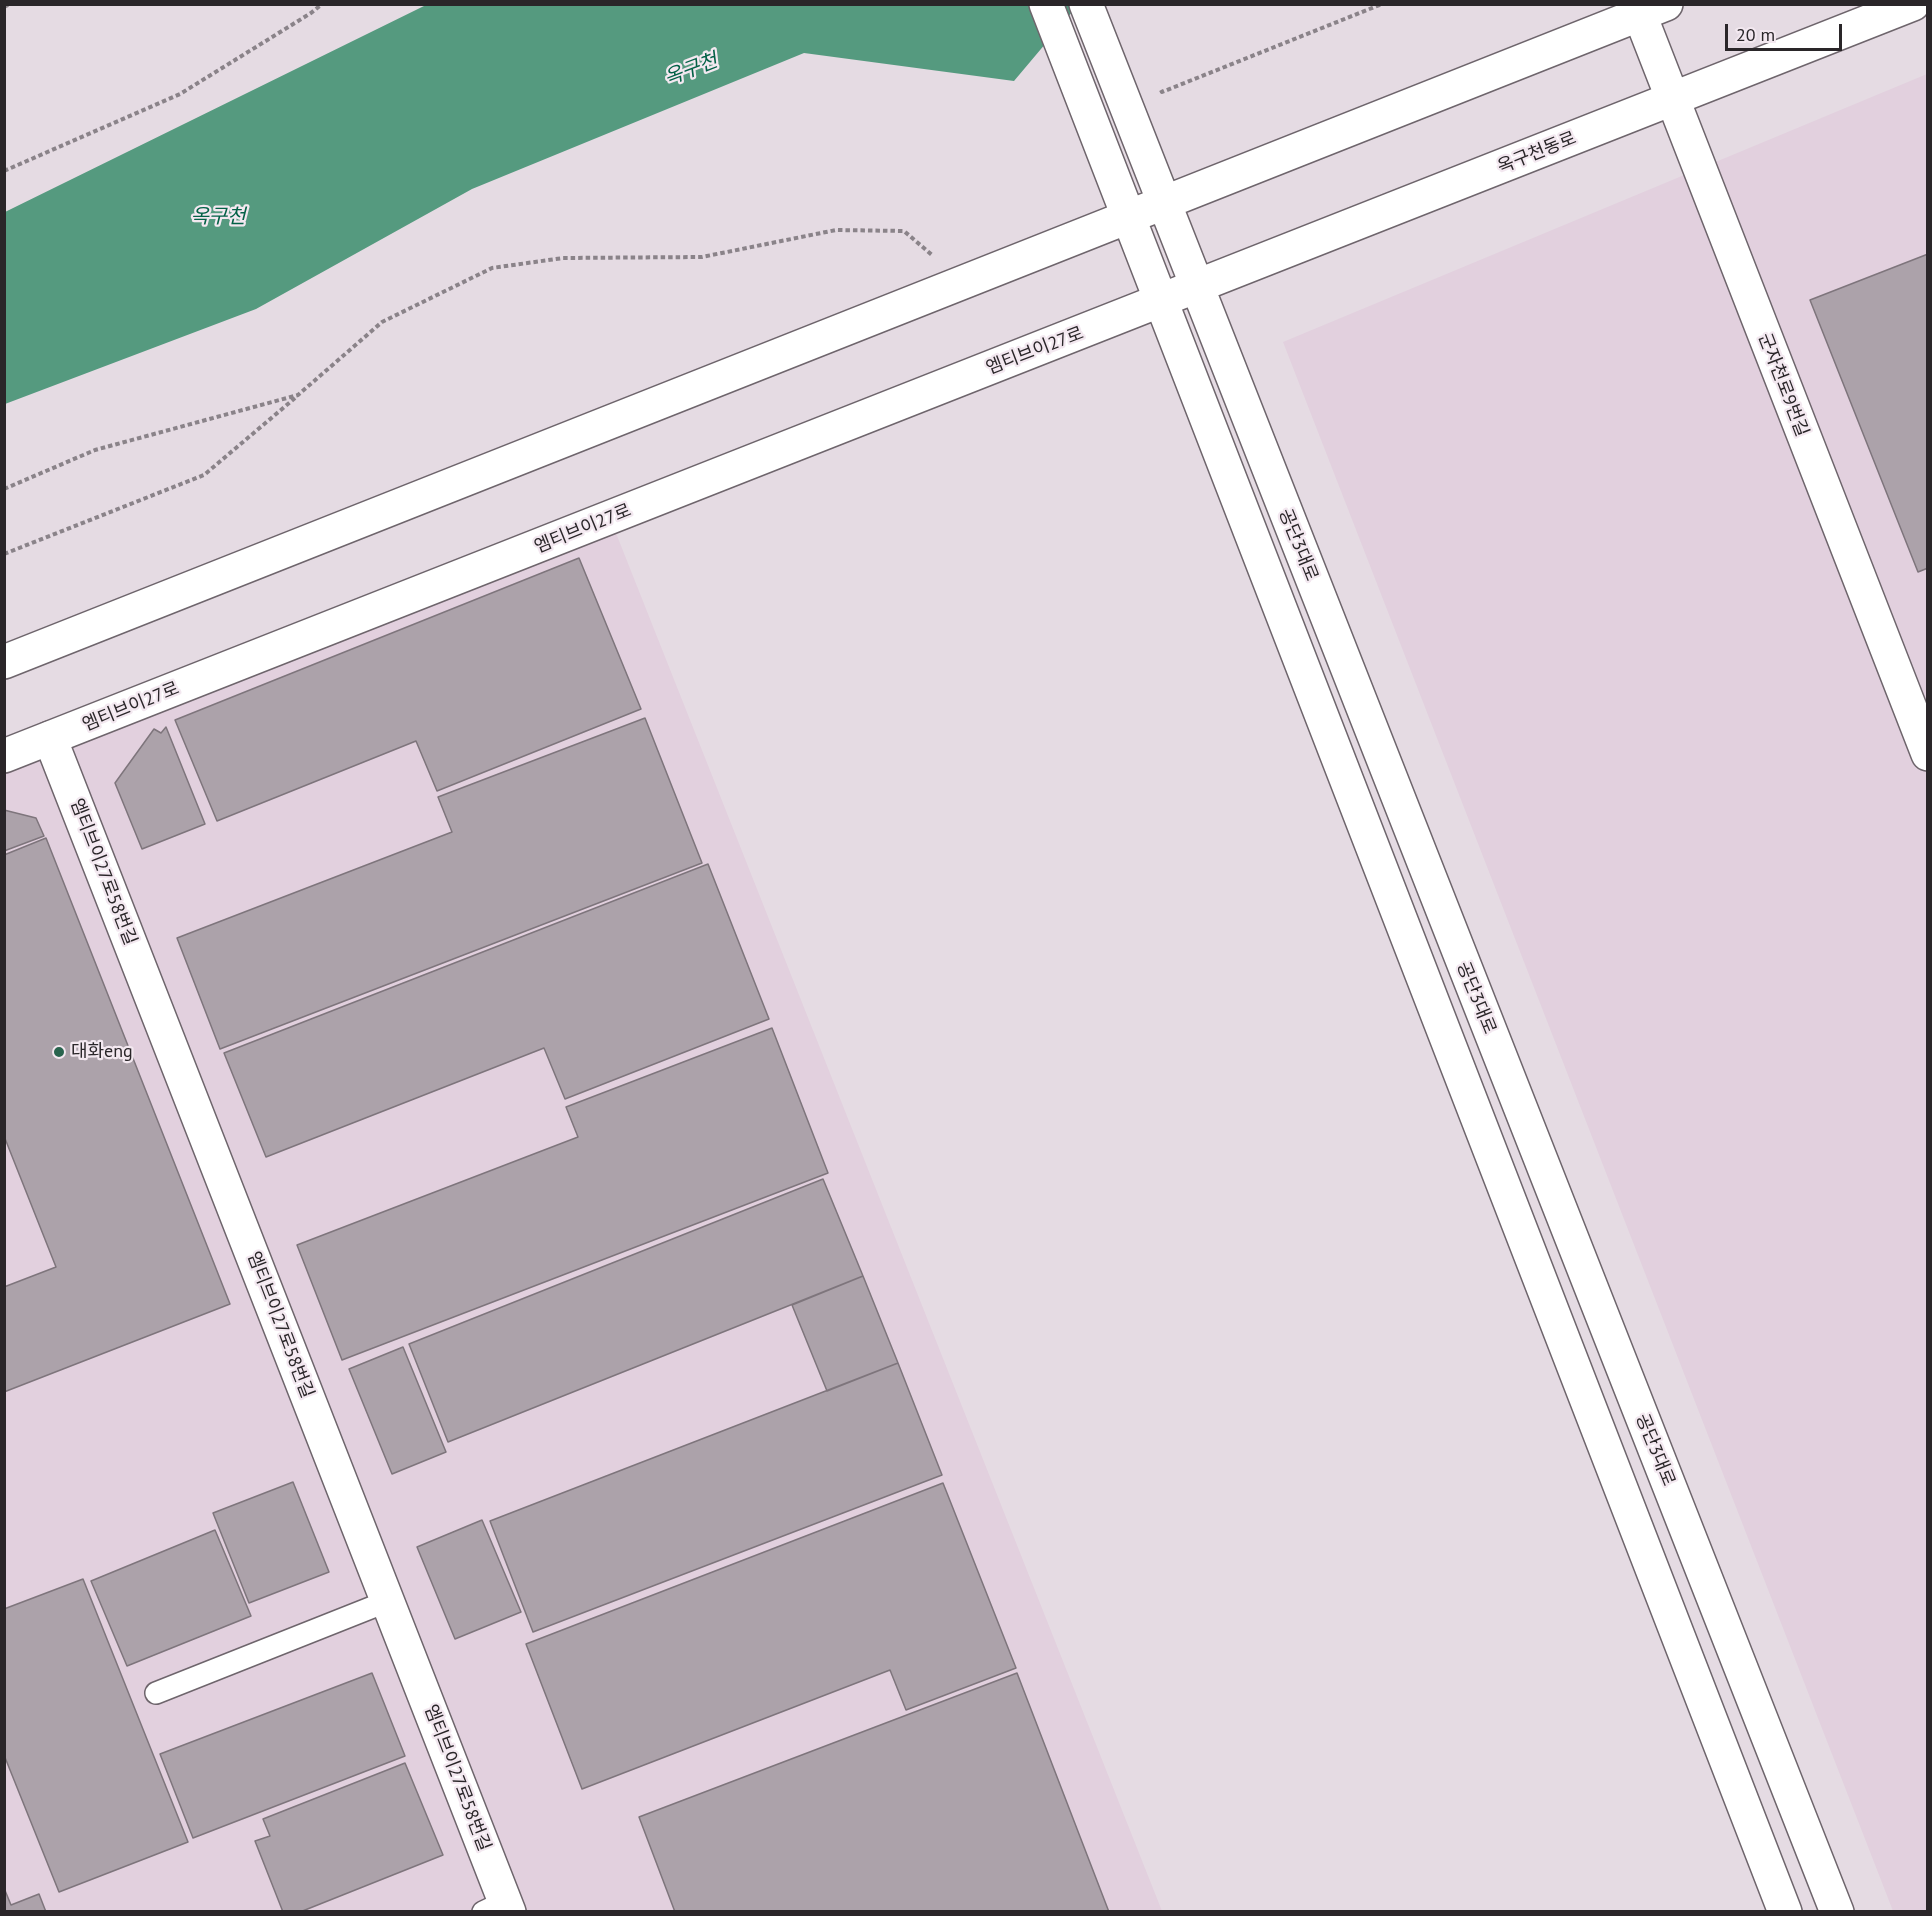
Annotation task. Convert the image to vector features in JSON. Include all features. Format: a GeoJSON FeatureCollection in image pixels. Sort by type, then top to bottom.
{"type":"FeatureCollection","features":[{"type":"Feature","properties":{"kind":"main road"},"geometry":{"type":"LineString","coordinates":[[1046,4],[1785,1911]]}},
{"type":"Feature","properties":{"kind":"main road","name":"공단3대로"},"geometry":{"type":"LineString","coordinates":[[1086,4],[1837,1911]]}},
{"type":"Feature","properties":{"kind":"main road","name":"옥구천동로"},"geometry":{"type":"LineString","coordinates":[[1161,301],[1913,4]]}},
{"type":"Feature","properties":{"kind":"main road"},"geometry":{"type":"LineString","coordinates":[[4,662],[1653,10]]}},
{"type":"Feature","properties":{"kind":"main road","name":"군자천로9번길"},"geometry":{"type":"LineString","coordinates":[[1653,10],[1672,99],[1928,754]]}},
{"type":"Feature","properties":{"kind":"main road","name":"엠티브이27로"},"geometry":{"type":"LineString","coordinates":[[4,756],[1161,301]]}},
{"type":"Feature","properties":{"kind":"main road","name":"엠티브이27로58번길"},"geometry":{"type":"LineString","coordinates":[[50,738],[388,1601],[499,1908]]}},
{"type":"Feature","properties":{"kind":"lane"},"geometry":{"type":"LineString","coordinates":[[156,1693],[388,1601]]}},
{"type":"Feature","properties":{"kind":"path"},"geometry":{"type":"LineString","coordinates":[[4,7],[10,4]]}},
{"type":"Feature","properties":{"kind":"path"},"geometry":{"type":"LineString","coordinates":[[4,171],[180,94],[322,4]]}},
{"type":"Feature","properties":{"kind":"path"},"geometry":{"type":"LineString","coordinates":[[1162,92],[1382,4]]}},
{"type":"Feature","properties":{"kind":"path"},"geometry":{"type":"LineString","coordinates":[[4,554],[204,475],[382,322],[492,268],[563,258],[702,257],[836,230],[904,231],[963,282]]}},
{"type":"Feature","properties":{"kind":"path"},"geometry":{"type":"LineString","coordinates":[[4,489],[95,450],[298,395]]}},
{"type":"Feature","properties":{"kind":"shaded area"},"geometry":{"type":"Polygon","coordinates":[[[1927,74],[1927,1911],[1893,1911],[1283,342],[1927,74]]]}},
{"type":"Feature","properties":{"kind":"shaded area"},"geometry":{"type":"Polygon","coordinates":[[[610,518],[1162,1911],[5,1912],[5,753],[610,518]]]}},
{"type":"Feature","properties":{"kind":"water","name":"옥구천"},"geometry":{"type":"Polygon","coordinates":[[[426,5],[1078,5],[1014,81],[804,53],[472,189],[256,309],[5,404],[5,212],[426,5]]]}},
{"type":"Feature","properties":{"kind":"building"},"geometry":{"type":"Polygon","coordinates":[[[1928,254],[1928,568],[1918,572],[1810,300],[1928,254]]]}},
{"type":"Feature","properties":{"kind":"building"},"geometry":{"type":"Polygon","coordinates":[[[579,558],[641,709],[437,791],[416,741],[217,821],[175,720],[579,558]]]}},
{"type":"Feature","properties":{"kind":"building"},"geometry":{"type":"Polygon","coordinates":[[[645,718],[702,863],[220,1049],[177,938],[452,832],[438,797],[645,718]]]}},
{"type":"Feature","properties":{"kind":"building"},"geometry":{"type":"Polygon","coordinates":[[[166,727],[205,824],[142,849],[115,783],[154,729],[161,733],[166,727]]]}},
{"type":"Feature","properties":{"kind":"building"},"geometry":{"type":"Polygon","coordinates":[[[4,810],[36,818],[44,836],[4,851],[4,810]]]}},
{"type":"Feature","properties":{"kind":"building"},"geometry":{"type":"Polygon","coordinates":[[[46,838],[230,1304],[4,1392],[4,1287],[56,1267],[4,1136],[4,855],[46,838]]]}},
{"type":"Feature","properties":{"kind":"building"},"geometry":{"type":"Polygon","coordinates":[[[708,864],[769,1019],[565,1099],[544,1048],[266,1157],[224,1053],[708,864]]]}},
{"type":"Feature","properties":{"kind":"building"},"geometry":{"type":"Polygon","coordinates":[[[772,1028],[828,1173],[342,1360],[297,1245],[578,1137],[566,1107],[772,1028]]]}},
{"type":"Feature","properties":{"kind":"building"},"geometry":{"type":"Polygon","coordinates":[[[823,1179],[863,1276],[448,1442],[409,1344],[823,1179]]]}},
{"type":"Feature","properties":{"kind":"building"},"geometry":{"type":"Polygon","coordinates":[[[863,1276],[898,1363],[827,1391],[792,1305],[863,1276]]]}},
{"type":"Feature","properties":{"kind":"building"},"geometry":{"type":"Polygon","coordinates":[[[403,1347],[446,1452],[392,1474],[349,1369],[403,1347]]]}},
{"type":"Feature","properties":{"kind":"building"},"geometry":{"type":"Polygon","coordinates":[[[898,1363],[942,1475],[533,1632],[490,1521],[898,1363]]]}},
{"type":"Feature","properties":{"kind":"building"},"geometry":{"type":"Polygon","coordinates":[[[293,1482],[329,1572],[249,1603],[213,1513],[293,1482]]]}},
{"type":"Feature","properties":{"kind":"building"},"geometry":{"type":"Polygon","coordinates":[[[943,1483],[1016,1668],[906,1710],[890,1670],[582,1789],[526,1644],[943,1483]]]}},
{"type":"Feature","properties":{"kind":"building"},"geometry":{"type":"Polygon","coordinates":[[[482,1520],[521,1612],[455,1639],[417,1547],[482,1520]]]}},
{"type":"Feature","properties":{"kind":"building"},"geometry":{"type":"Polygon","coordinates":[[[215,1530],[251,1616],[127,1666],[91,1581],[215,1530]]]}},
{"type":"Feature","properties":{"kind":"building"},"geometry":{"type":"Polygon","coordinates":[[[83,1579],[188,1842],[59,1892],[4,1755],[4,1609],[83,1579]]]}},
{"type":"Feature","properties":{"kind":"building"},"geometry":{"type":"Polygon","coordinates":[[[372,1673],[405,1756],[193,1838],[160,1754],[372,1673]]]}},
{"type":"Feature","properties":{"kind":"building"},"geometry":{"type":"Polygon","coordinates":[[[1017,1673],[1109,1912],[675,1912],[639,1817],[1017,1673]]]}},
{"type":"Feature","properties":{"kind":"building"},"geometry":{"type":"Polygon","coordinates":[[[405,1763],[443,1855],[300,1912],[283,1912],[255,1841],[270,1836],[263,1819],[405,1763]]]}},
{"type":"Feature","properties":{"kind":"building"},"geometry":{"type":"Polygon","coordinates":[[[4,1888],[11,1905],[39,1894],[46,1912],[4,1912],[4,1888]]]}},
{"type":"Feature","properties":{"kind":"place","name":"대화eng"},"geometry":{"type":"Point","coordinates":[59,1052]}}]}
